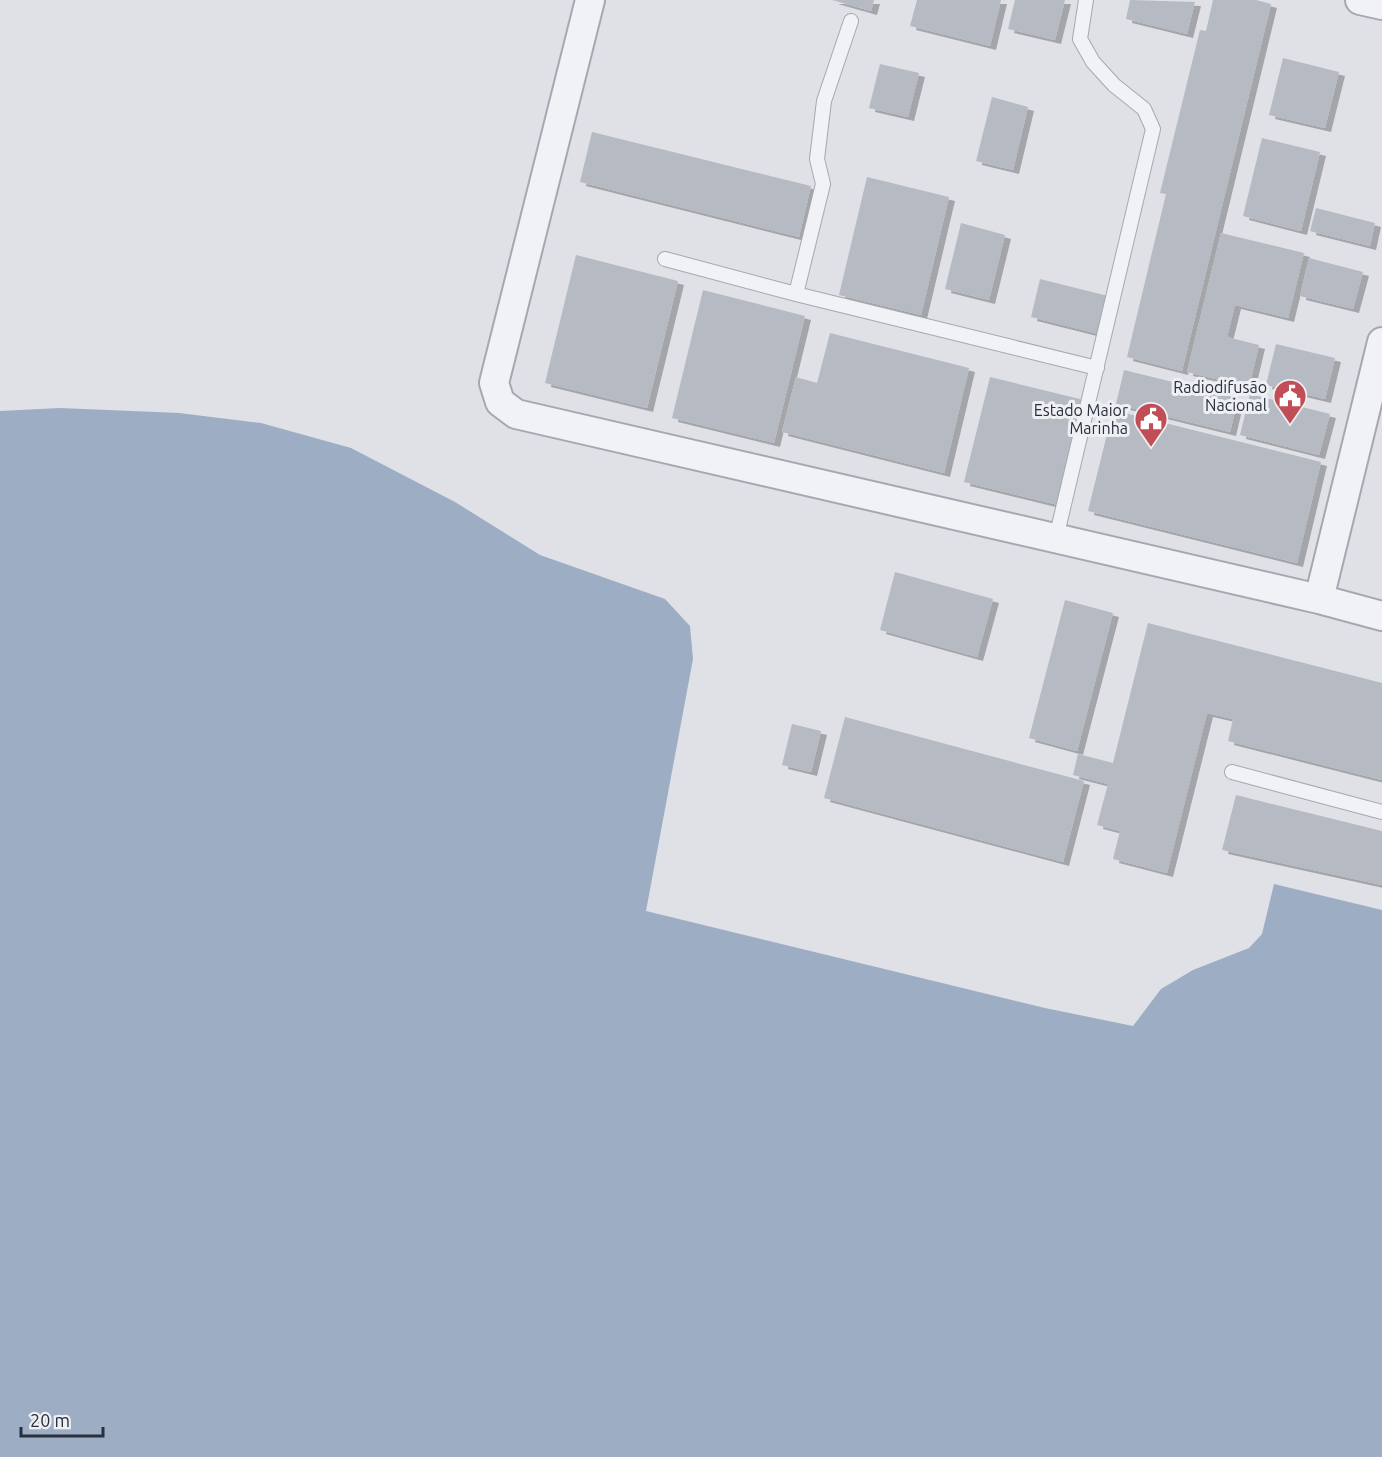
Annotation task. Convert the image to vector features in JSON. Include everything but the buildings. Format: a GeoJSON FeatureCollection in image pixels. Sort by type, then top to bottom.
{"type":"FeatureCollection","features":[{"type":"Feature","properties":{"kind":"street"},"geometry":{"type":"LineString","coordinates":[[590,0],[494,383],[500,402],[516,414],[1319,599],[1382,616]]}},
{"type":"Feature","properties":{"kind":"street"},"geometry":{"type":"LineString","coordinates":[[1360,0],[1382,5]]}},
{"type":"Feature","properties":{"kind":"street"},"geometry":{"type":"LineString","coordinates":[[1319,599],[1382,342]]}},
{"type":"Feature","properties":{"kind":"lane"},"geometry":{"type":"LineString","coordinates":[[1056,538],[1153,129],[1144,109],[1093,62],[1080,39],[1086,0]]}},
{"type":"Feature","properties":{"kind":"lane"},"geometry":{"type":"LineString","coordinates":[[796,294],[823,184],[817,159],[824,101],[851,21]]}},
{"type":"Feature","properties":{"kind":"lane"},"geometry":{"type":"LineString","coordinates":[[665,259],[796,294],[1096,368]]}},
{"type":"Feature","properties":{"kind":"lane"},"geometry":{"type":"LineString","coordinates":[[1232,772],[1382,812]]}},
{"type":"Feature","properties":{"kind":"water"},"geometry":{"type":"Polygon","coordinates":[[[60,408],[179,413],[261,423],[351,448],[455,502],[540,555],[665,599],[690,626],[693,659],[646,911],[1045,1008],[1133,1026],[1161,989],[1193,970],[1249,948],[1262,934],[1274,884],[1382,910],[1382,1457],[0,1457],[0,411],[60,408]]]}},
{"type":"Feature","properties":{"kind":"place","name":"Radiodifusão Nacional"},"geometry":{"type":"Point","coordinates":[1290,425]}},
{"type":"Feature","properties":{"kind":"place","name":"Estado Maior Marinha"},"geometry":{"type":"Point","coordinates":[1151,448]}}]}
